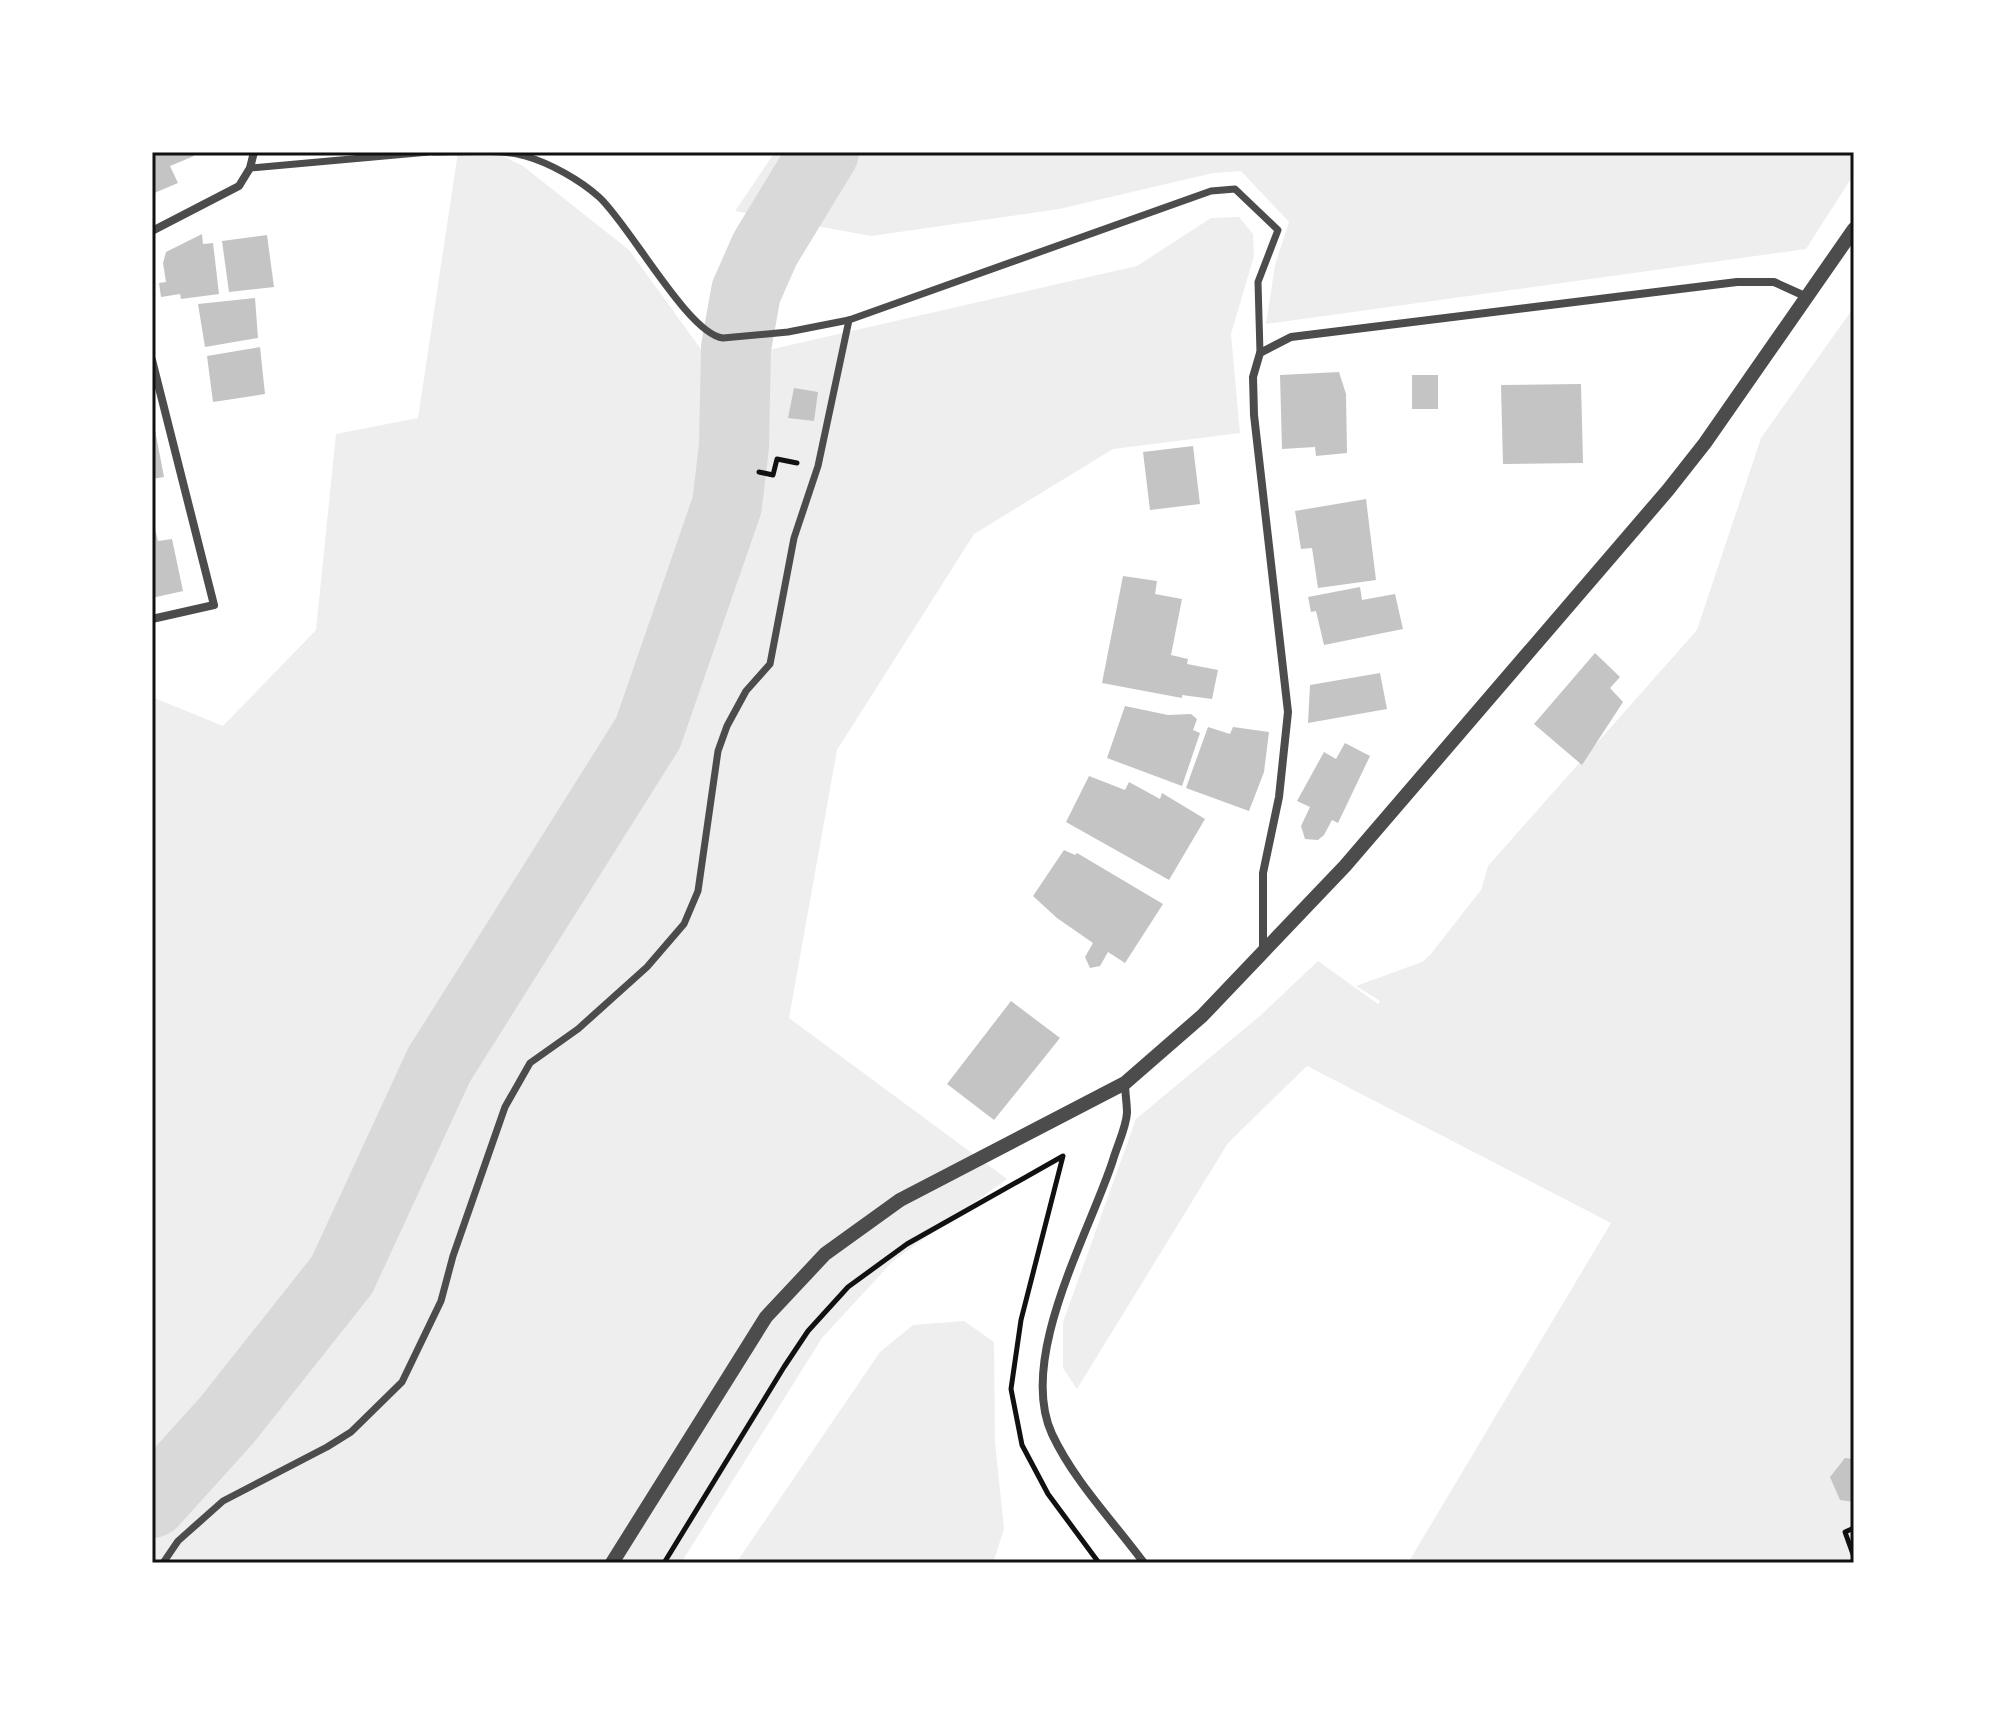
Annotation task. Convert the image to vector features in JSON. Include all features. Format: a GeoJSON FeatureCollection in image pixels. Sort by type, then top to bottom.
{"type":"FeatureCollection","features":[{"type":"Feature","properties":{"kind":"street"},"geometry":{"type":"LineString","coordinates":[[152,231],[239,186],[250,168],[254,152]]}},
{"type":"Feature","properties":{"kind":"street"},"geometry":{"type":"LineString","coordinates":[[250,168],[431,152],[523,155],[561,172],[600,198],[685,310],[713,337],[723,338],[849,320],[1211,191],[1235,189],[1278,230],[1258,282],[1260,353],[1253,377],[1254,415],[1288,712],[1279,797],[1263,873],[1263,951]]}},
{"type":"Feature","properties":{"kind":"street"},"geometry":{"type":"LineString","coordinates":[[612,1563],[766,1317],[825,1254],[900,1200],[1125,1083],[1202,1016],[1345,866],[1668,490],[1705,443],[1854,229]]}},
{"type":"Feature","properties":{"kind":"street"},"geometry":{"type":"LineString","coordinates":[[1260,353],[1291,337],[1737,282],[1774,282],[1807,297]]}},
{"type":"Feature","properties":{"kind":"street"},"geometry":{"type":"LineString","coordinates":[[163,1563],[178,1541],[223,1501],[351,1432],[402,1382],[441,1301],[453,1256],[505,1107],[530,1063],[578,1029],[624,988],[647,967],[684,924],[698,891],[718,751],[727,726],[746,691],[770,664],[794,538],[818,466],[849,320]]}},
{"type":"Feature","properties":{"kind":"street"},"geometry":{"type":"LineString","coordinates":[[152,360],[214,605],[152,619]]}},
{"type":"Feature","properties":{"kind":"street"},"geometry":{"type":"LineString","coordinates":[[1125,1083],[1127,1116],[1104,1186],[1056,1308],[1043,1368],[1042,1397],[1045,1416],[1062,1452],[1144,1563]]}},
{"type":"Feature","properties":{"kind":"path"},"geometry":{"type":"LineString","coordinates":[[759,472],[773,475],[777,459],[788,461]]}},
{"type":"Feature","properties":{"kind":"path"},"geometry":{"type":"LineString","coordinates":[[664,1563],[808,1331],[848,1287],[907,1244],[1063,1156],[1021,1320],[1011,1389],[1022,1445],[1048,1494],[1099,1563]]}},
{"type":"Feature","properties":{"kind":"path"},"geometry":{"type":"LineString","coordinates":[[1854,1528],[1845,1532],[1854,1557]]}},
{"type":"Feature","properties":{"kind":"shaded area"},"geometry":{"type":"Polygon","coordinates":[[[458,152],[494,152],[523,166],[629,250],[711,363],[1137,266],[1211,218],[1239,217],[1253,234],[1254,256],[1231,334],[1240,433],[1113,449],[974,534],[837,750],[789,1018],[1007,1179],[893,1261],[822,1338],[681,1563],[152,1563],[152,697],[223,726],[316,630],[336,434],[418,418],[458,152]]]}},
{"type":"Feature","properties":{"kind":"shaded area"},"geometry":{"type":"Polygon","coordinates":[[[775,152],[1854,152],[1854,174],[1806,249],[1266,324],[1275,265],[1289,222],[1241,171],[1213,173],[1059,209],[871,236],[735,211],[775,152]]]}},
{"type":"Feature","properties":{"kind":"shaded area"},"geometry":{"type":"Polygon","coordinates":[[[1854,307],[1854,1563],[1408,1563],[1611,1223],[1307,1066],[1228,1143],[1077,1389],[1063,1368],[1063,1322],[1136,1119],[1261,1015],[1318,961],[1378,1004],[1380,1001],[1356,986],[1422,962],[1430,955],[1481,890],[1488,866],[1697,630],[1761,438],[1854,307]]]}},
{"type":"Feature","properties":{"kind":"shaded area"},"geometry":{"type":"Polygon","coordinates":[[[964,1321],[994,1342],[995,1442],[1004,1529],[993,1563],[736,1563],[880,1352],[913,1325],[964,1321]]]}},
{"type":"Feature","properties":{"kind":"building"},"geometry":{"type":"Polygon","coordinates":[[[152,152],[192,152],[194,156],[170,166],[178,183],[152,194],[152,152]]]}},
{"type":"Feature","properties":{"kind":"building"},"geometry":{"type":"Polygon","coordinates":[[[202,234],[203,244],[213,243],[219,294],[181,299],[180,294],[161,297],[159,283],[166,282],[163,263],[166,252],[202,234]]]}},
{"type":"Feature","properties":{"kind":"building"},"geometry":{"type":"Polygon","coordinates":[[[267,235],[274,287],[229,292],[222,241],[267,235]]]}},
{"type":"Feature","properties":{"kind":"building"},"geometry":{"type":"Polygon","coordinates":[[[255,298],[258,338],[205,347],[198,304],[255,298]]]}},
{"type":"Feature","properties":{"kind":"building"},"geometry":{"type":"Polygon","coordinates":[[[260,347],[265,394],[213,402],[207,356],[260,347]]]}},
{"type":"Feature","properties":{"kind":"building"},"geometry":{"type":"Polygon","coordinates":[[[1339,372],[1346,394],[1347,453],[1316,456],[1315,447],[1282,449],[1280,375],[1339,372]]]}},
{"type":"Feature","properties":{"kind":"building"},"geometry":{"type":"Polygon","coordinates":[[[1412,375],[1438,375],[1438,409],[1412,409],[1412,375]]]}},
{"type":"Feature","properties":{"kind":"building"},"geometry":{"type":"Polygon","coordinates":[[[1581,384],[1583,463],[1503,464],[1501,385],[1581,384]]]}},
{"type":"Feature","properties":{"kind":"building"},"geometry":{"type":"Polygon","coordinates":[[[794,388],[818,392],[814,421],[788,418],[794,388]]]}},
{"type":"Feature","properties":{"kind":"building"},"geometry":{"type":"Polygon","coordinates":[[[152,430],[155,430],[164,477],[152,479],[152,430]]]}},
{"type":"Feature","properties":{"kind":"building"},"geometry":{"type":"Polygon","coordinates":[[[1193,446],[1200,504],[1150,510],[1143,452],[1193,446]]]}},
{"type":"Feature","properties":{"kind":"building"},"geometry":{"type":"Polygon","coordinates":[[[1366,499],[1376,580],[1318,588],[1312,548],[1301,549],[1295,511],[1366,499]]]}},
{"type":"Feature","properties":{"kind":"building"},"geometry":{"type":"Polygon","coordinates":[[[155,529],[158,541],[172,539],[183,591],[152,598],[152,530],[155,529]]]}},
{"type":"Feature","properties":{"kind":"building"},"geometry":{"type":"Polygon","coordinates":[[[1123,576],[1157,581],[1155,594],[1182,599],[1171,655],[1188,659],[1187,664],[1218,670],[1212,699],[1182,695],[1182,698],[1102,683],[1123,576]]]}},
{"type":"Feature","properties":{"kind":"building"},"geometry":{"type":"Polygon","coordinates":[[[1360,587],[1362,600],[1395,594],[1403,629],[1324,645],[1316,611],[1311,612],[1308,597],[1360,587]]]}},
{"type":"Feature","properties":{"kind":"building"},"geometry":{"type":"Polygon","coordinates":[[[1595,653],[1620,677],[1610,688],[1623,702],[1582,765],[1534,724],[1595,653]]]}},
{"type":"Feature","properties":{"kind":"building"},"geometry":{"type":"Polygon","coordinates":[[[1380,673],[1387,709],[1308,723],[1310,685],[1380,673]]]}},
{"type":"Feature","properties":{"kind":"building"},"geometry":{"type":"Polygon","coordinates":[[[1125,706],[1168,715],[1191,714],[1197,719],[1193,730],[1200,733],[1182,786],[1107,758],[1125,706]]]}},
{"type":"Feature","properties":{"kind":"building"},"geometry":{"type":"Polygon","coordinates":[[[1208,727],[1230,734],[1233,727],[1269,732],[1264,772],[1249,811],[1186,788],[1208,727]]]}},
{"type":"Feature","properties":{"kind":"building"},"geometry":{"type":"Polygon","coordinates":[[[1345,743],[1370,756],[1338,823],[1332,820],[1318,840],[1305,839],[1301,826],[1310,807],[1297,801],[1324,752],[1336,759],[1345,743]]]}},
{"type":"Feature","properties":{"kind":"building"},"geometry":{"type":"Polygon","coordinates":[[[1089,776],[1125,790],[1129,782],[1160,799],[1162,793],[1205,819],[1169,880],[1066,822],[1089,776]]]}},
{"type":"Feature","properties":{"kind":"building"},"geometry":{"type":"Polygon","coordinates":[[[1064,850],[1077,853],[1163,904],[1125,963],[1108,952],[1100,966],[1090,968],[1085,957],[1093,943],[1057,918],[1033,896],[1064,850]]]}},
{"type":"Feature","properties":{"kind":"building"},"geometry":{"type":"Polygon","coordinates":[[[1011,1001],[1060,1038],[994,1120],[947,1084],[1011,1001]]]}},
{"type":"Feature","properties":{"kind":"building"},"geometry":{"type":"Polygon","coordinates":[[[1845,1458],[1854,1459],[1854,1502],[1840,1500],[1830,1477],[1845,1458]]]}},
{"type":"Feature","properties":{"kind":"waterway"},"geometry":{"type":"LineString","coordinates":[[152,1503],[227,1420],[342,1275],[439,1065],[648,733],[727,505],[734,446],[736,348],[746,292],[765,249],[824,152]]}}]}
